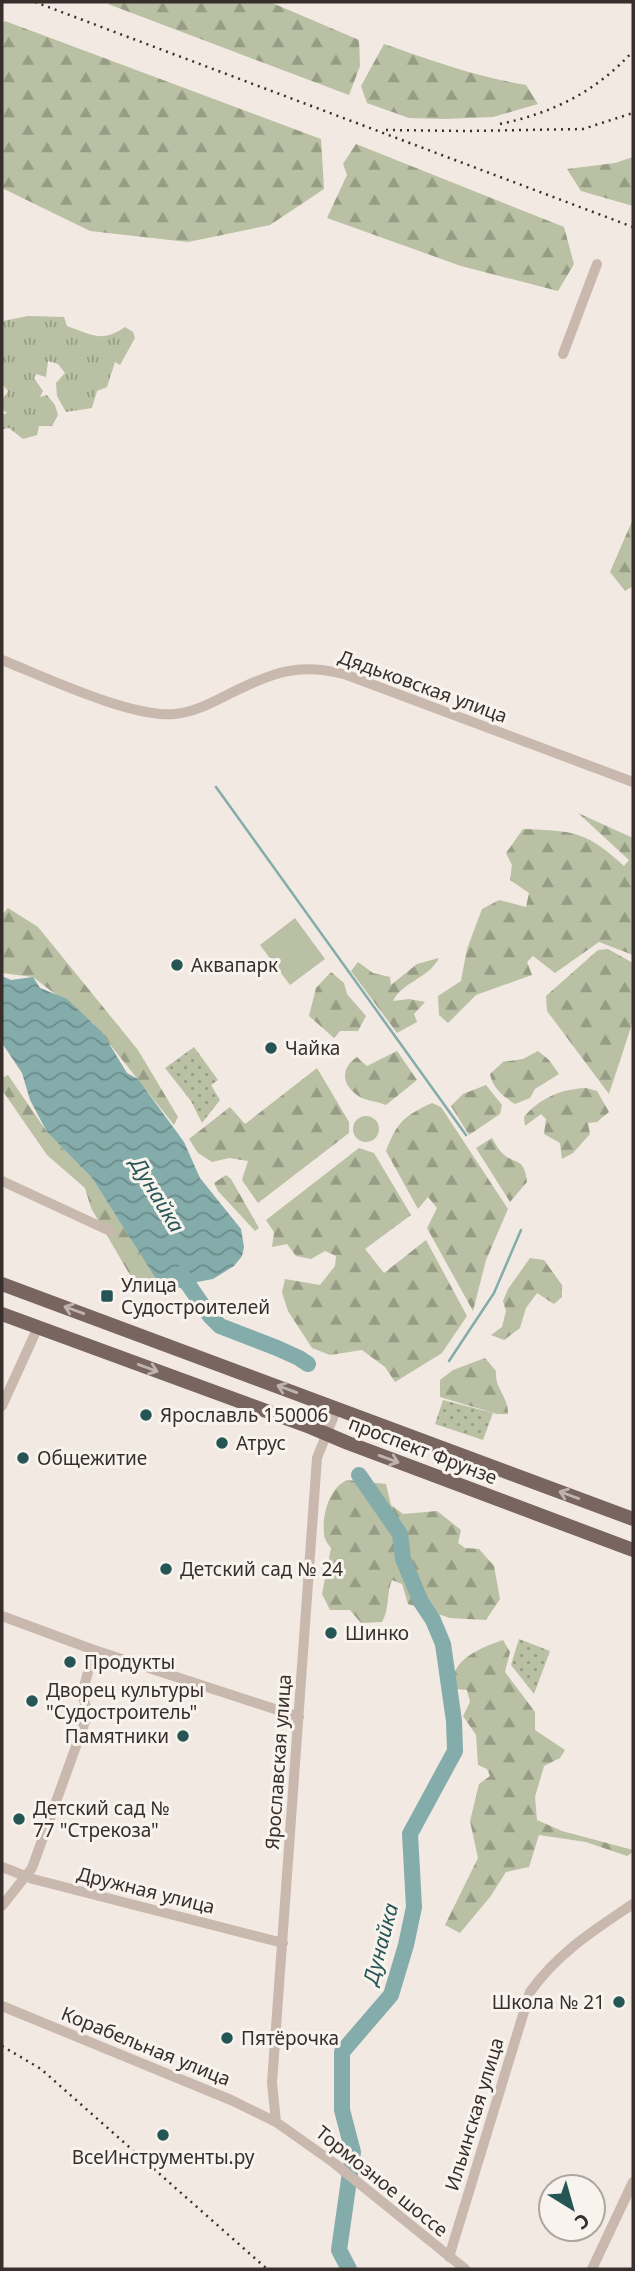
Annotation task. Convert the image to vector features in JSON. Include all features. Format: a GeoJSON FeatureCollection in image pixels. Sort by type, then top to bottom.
{"type":"FeatureCollection","features":[{"type":"Feature","properties":{"kind":"main road","name":"проспект Фрунзе"},"geometry":{"type":"LineString","coordinates":[[2,1283],[633,1519]]}},
{"type":"Feature","properties":{"kind":"main road","name":"проспект Фрунзе"},"geometry":{"type":"LineString","coordinates":[[2,1314],[633,1550]]}},
{"type":"Feature","properties":{"kind":"street"},"geometry":{"type":"LineString","coordinates":[[563,354],[597,264]]}},
{"type":"Feature","properties":{"kind":"street","name":"Дядьковская улица"},"geometry":{"type":"LineString","coordinates":[[2,660],[118,705],[165,715],[192,712],[276,673],[299,668],[324,669],[347,675],[633,782]]}},
{"type":"Feature","properties":{"kind":"street"},"geometry":{"type":"LineString","coordinates":[[2,1181],[110,1231]]}},
{"type":"Feature","properties":{"kind":"street"},"geometry":{"type":"LineString","coordinates":[[2,1406],[38,1328]]}},
{"type":"Feature","properties":{"kind":"street","name":"Ярославская улица"},"geometry":{"type":"LineString","coordinates":[[276,2122],[272,2083],[317,1458],[337,1408]]}},
{"type":"Feature","properties":{"kind":"street"},"geometry":{"type":"LineString","coordinates":[[2,1616],[94,1650],[299,1717]]}},
{"type":"Feature","properties":{"kind":"street"},"geometry":{"type":"LineString","coordinates":[[2,1906],[32,1868],[88,1713],[82,1694],[94,1650]]}},
{"type":"Feature","properties":{"kind":"street","name":"Дружная улица"},"geometry":{"type":"LineString","coordinates":[[2,1867],[26,1877],[283,1943]]}},
{"type":"Feature","properties":{"kind":"street","name":"Ильинская улица"},"geometry":{"type":"LineString","coordinates":[[449,2257],[530,1992],[548,1967],[580,1940],[633,1904]]}},
{"type":"Feature","properties":{"kind":"street","name":"Корабельная улица"},"geometry":{"type":"LineString","coordinates":[[2,2006],[231,2100],[276,2122]]}},
{"type":"Feature","properties":{"kind":"street","name":"Тормозное шоссе"},"geometry":{"type":"LineString","coordinates":[[276,2122],[334,2163],[465,2269]]}},
{"type":"Feature","properties":{"kind":"street"},"geometry":{"type":"LineString","coordinates":[[592,2269],[633,2182]]}},
{"type":"Feature","properties":{"kind":"green space"},"geometry":{"type":"Polygon","coordinates":[[[270,2],[359,40],[360,66],[349,95],[108,4],[270,2]]]}},
{"type":"Feature","properties":{"kind":"green space"},"geometry":{"type":"Polygon","coordinates":[[[5,21],[321,139],[324,189],[270,225],[188,242],[90,231],[2,188],[2,23],[5,21]]]}},
{"type":"Feature","properties":{"kind":"green space"},"geometry":{"type":"Polygon","coordinates":[[[384,44],[472,73],[526,85],[538,104],[493,117],[444,119],[409,118],[367,103],[361,86],[384,44]]]}},
{"type":"Feature","properties":{"kind":"green space"},"geometry":{"type":"Polygon","coordinates":[[[356,144],[564,227],[574,264],[558,291],[461,266],[327,218],[347,175],[343,164],[356,144]]]}},
{"type":"Feature","properties":{"kind":"green space"},"geometry":{"type":"Polygon","coordinates":[[[633,157],[633,206],[581,191],[567,169],[615,163],[633,157]]]}},
{"type":"Feature","properties":{"kind":"green space"},"geometry":{"type":"Polygon","coordinates":[[[28,316],[64,317],[67,326],[97,336],[110,335],[125,327],[133,332],[135,338],[120,365],[115,362],[107,387],[97,391],[92,408],[66,412],[57,396],[56,383],[65,373],[58,364],[48,361],[46,377],[36,374],[34,378],[43,391],[40,397],[47,395],[55,405],[58,415],[52,426],[39,426],[37,435],[23,439],[9,428],[2,429],[2,415],[7,413],[2,409],[2,401],[8,391],[2,384],[2,329],[3,321],[28,316]]]}},
{"type":"Feature","properties":{"kind":"green space"},"geometry":{"type":"Polygon","coordinates":[[[633,519],[633,586],[625,591],[610,572],[633,519]]]}},
{"type":"Feature","properties":{"kind":"green space"},"geometry":{"type":"Polygon","coordinates":[[[578,813],[633,838],[633,955],[599,942],[555,973],[533,956],[527,962],[532,975],[476,995],[448,1023],[439,1015],[438,996],[461,981],[467,949],[482,909],[499,900],[526,907],[529,893],[510,880],[512,865],[506,853],[523,829],[578,835],[589,839],[624,866],[629,860],[578,813]]]}},
{"type":"Feature","properties":{"kind":"green space"},"geometry":{"type":"Polygon","coordinates":[[[8,908],[38,927],[138,1050],[178,1117],[174,1125],[93,1023],[33,977],[2,973],[2,915],[8,908]]]}},
{"type":"Feature","properties":{"kind":"green space"},"geometry":{"type":"Polygon","coordinates":[[[295,918],[325,959],[290,985],[260,945],[295,918]]]}},
{"type":"Feature","properties":{"kind":"green space"},"geometry":{"type":"Polygon","coordinates":[[[608,949],[633,963],[633,1021],[609,1094],[547,1011],[546,996],[598,950],[608,949]]]}},
{"type":"Feature","properties":{"kind":"green space"},"geometry":{"type":"Polygon","coordinates":[[[439,958],[428,971],[402,989],[393,1001],[409,999],[425,1002],[414,1014],[417,1022],[397,1033],[351,971],[358,962],[373,973],[390,977],[391,985],[417,964],[439,958]]]}},
{"type":"Feature","properties":{"kind":"green space"},"geometry":{"type":"Polygon","coordinates":[[[331,972],[344,983],[347,994],[366,1016],[358,1031],[340,1031],[334,1038],[309,1016],[316,988],[331,972]]]}},
{"type":"Feature","properties":{"kind":"green space"},"geometry":{"type":"Polygon","coordinates":[[[194,1047],[218,1080],[211,1085],[220,1100],[202,1123],[191,1101],[165,1068],[194,1047]]]}},
{"type":"Feature","properties":{"kind":"green space"},"geometry":{"type":"Polygon","coordinates":[[[397,1051],[417,1080],[386,1105],[363,1099],[348,1086],[346,1071],[357,1057],[367,1066],[397,1051]]]}},
{"type":"Feature","properties":{"kind":"green space"},"geometry":{"type":"Polygon","coordinates":[[[538,1051],[559,1074],[535,1089],[530,1098],[515,1104],[496,1088],[490,1074],[503,1062],[523,1059],[538,1051]]]}},
{"type":"Feature","properties":{"kind":"green space"},"geometry":{"type":"Polygon","coordinates":[[[317,1068],[349,1122],[349,1133],[258,1203],[242,1180],[248,1161],[229,1158],[212,1162],[198,1153],[189,1139],[230,1107],[245,1124],[317,1068]]]}},
{"type":"Feature","properties":{"kind":"green space"},"geometry":{"type":"Polygon","coordinates":[[[8,1075],[47,1132],[92,1178],[156,1279],[141,1280],[130,1275],[91,1208],[85,1188],[47,1155],[2,1090],[2,1078],[8,1075]]]}},
{"type":"Feature","properties":{"kind":"green space"},"geometry":{"type":"Polygon","coordinates":[[[486,1085],[502,1105],[500,1114],[469,1135],[451,1106],[463,1094],[486,1085]]]}},
{"type":"Feature","properties":{"kind":"green space"},"geometry":{"type":"Polygon","coordinates":[[[586,1088],[597,1091],[609,1112],[597,1122],[588,1123],[590,1134],[573,1153],[562,1159],[560,1143],[544,1134],[546,1119],[541,1114],[525,1126],[524,1117],[552,1096],[568,1090],[586,1088]]]}},
{"type":"Feature","properties":{"kind":"green space"},"geometry":{"type":"Polygon","coordinates":[[[432,1103],[441,1107],[508,1209],[486,1260],[473,1311],[427,1228],[437,1208],[428,1197],[418,1209],[386,1151],[398,1126],[432,1103]]]}},
{"type":"Feature","properties":{"kind":"green space"},"geometry":{"type":"Polygon","coordinates":[[[366,1116],[375,1120],[379,1129],[375,1138],[366,1142],[357,1138],[353,1129],[357,1120],[366,1116]]]}},
{"type":"Feature","properties":{"kind":"green space"},"geometry":{"type":"Polygon","coordinates":[[[492,1138],[502,1153],[519,1163],[526,1174],[527,1182],[510,1202],[476,1148],[492,1138]]]}},
{"type":"Feature","properties":{"kind":"green space"},"geometry":{"type":"Polygon","coordinates":[[[359,1148],[374,1153],[411,1215],[365,1249],[384,1273],[426,1240],[467,1316],[442,1353],[395,1382],[385,1367],[362,1350],[330,1355],[312,1348],[288,1311],[282,1292],[285,1279],[320,1285],[335,1266],[336,1256],[325,1251],[311,1259],[296,1256],[287,1244],[272,1247],[274,1232],[266,1220],[359,1148]]]}},
{"type":"Feature","properties":{"kind":"green space"},"geometry":{"type":"Polygon","coordinates":[[[226,1175],[231,1179],[259,1228],[255,1231],[218,1191],[214,1183],[226,1175]]]}},
{"type":"Feature","properties":{"kind":"green space"},"geometry":{"type":"Polygon","coordinates":[[[530,1258],[544,1260],[562,1285],[562,1297],[554,1304],[537,1293],[526,1308],[520,1328],[504,1340],[491,1335],[502,1327],[506,1311],[503,1301],[508,1289],[530,1258]]]}},
{"type":"Feature","properties":{"kind":"green space"},"geometry":{"type":"Polygon","coordinates":[[[485,1358],[496,1371],[497,1383],[508,1414],[497,1414],[440,1397],[440,1380],[453,1370],[485,1358]]]}},
{"type":"Feature","properties":{"kind":"green space"},"geometry":{"type":"Polygon","coordinates":[[[443,1400],[493,1413],[483,1440],[435,1424],[443,1400]]]}},
{"type":"Feature","properties":{"kind":"green space"},"geometry":{"type":"Polygon","coordinates":[[[347,1480],[386,1484],[391,1505],[403,1514],[437,1511],[461,1530],[458,1543],[465,1548],[479,1549],[494,1566],[500,1599],[486,1620],[450,1618],[408,1604],[402,1584],[392,1580],[382,1622],[361,1623],[350,1610],[330,1610],[322,1594],[331,1548],[324,1536],[324,1519],[331,1496],[347,1480]]]}},
{"type":"Feature","properties":{"kind":"green space"},"geometry":{"type":"Polygon","coordinates":[[[519,1639],[550,1651],[534,1694],[511,1665],[519,1639]]]}},
{"type":"Feature","properties":{"kind":"green space"},"geometry":{"type":"Polygon","coordinates":[[[503,1640],[510,1652],[505,1672],[535,1712],[535,1730],[565,1750],[560,1758],[544,1766],[535,1797],[537,1820],[562,1831],[633,1852],[627,1856],[586,1842],[539,1835],[529,1867],[506,1872],[490,1897],[460,1933],[445,1925],[478,1858],[470,1821],[479,1784],[490,1776],[487,1769],[478,1765],[476,1735],[463,1716],[470,1702],[467,1690],[456,1689],[455,1671],[460,1663],[476,1651],[503,1640]]]}},
{"type":"Feature","properties":{"kind":"water"},"geometry":{"type":"Polygon","coordinates":[[[2,976],[11,980],[33,977],[40,988],[67,999],[102,1032],[127,1073],[138,1079],[184,1142],[200,1178],[241,1229],[244,1247],[242,1256],[234,1266],[213,1279],[197,1282],[192,1290],[170,1286],[156,1279],[92,1178],[47,1132],[30,1100],[22,1073],[2,1043],[2,976]]]}},
{"type":"Feature","properties":{"kind":"waterway"},"geometry":{"type":"LineString","coordinates":[[216,787],[466,1135]]}},
{"type":"Feature","properties":{"kind":"waterway"},"geometry":{"type":"LineString","coordinates":[[449,1361],[494,1293],[521,1230]]}},
{"type":"Feature","properties":{"kind":"waterway","name":"Дунайка"},"geometry":{"type":"LineString","coordinates":[[181,1274],[220,1326],[277,1348],[308,1364]]}},
{"type":"Feature","properties":{"kind":"waterway","name":"Дунайка"},"geometry":{"type":"LineString","coordinates":[[349,2269],[339,2250],[353,2152],[342,2110],[342,2052],[391,1995],[414,1907],[410,1834],[455,1751],[454,1721],[443,1644],[403,1559],[400,1534],[359,1475]]}},
{"type":"Feature","properties":{"kind":"railway"},"geometry":{"type":"LineString","coordinates":[[35,2],[633,227]]}},
{"type":"Feature","properties":{"kind":"railway"},"geometry":{"type":"LineString","coordinates":[[500,124],[538,114],[573,98],[604,78],[633,51]]}},
{"type":"Feature","properties":{"kind":"railway"},"geometry":{"type":"LineString","coordinates":[[386,130],[583,129],[633,113]]}},
{"type":"Feature","properties":{"kind":"railway"},"geometry":{"type":"LineString","coordinates":[[2,2046],[41,2069],[267,2269]]}},
{"type":"Feature","properties":{"kind":"place","name":"Аквапарк"},"geometry":{"type":"Point","coordinates":[177,965]}},
{"type":"Feature","properties":{"kind":"place","name":"Чайка"},"geometry":{"type":"Point","coordinates":[271,1048]}},
{"type":"Feature","properties":{"kind":"place","name":"Улица Судостроителей"},"geometry":{"type":"Point","coordinates":[107,1296]}},
{"type":"Feature","properties":{"kind":"place","name":"Ярославль 150006"},"geometry":{"type":"Point","coordinates":[146,1415]}},
{"type":"Feature","properties":{"kind":"place","name":"Атрус"},"geometry":{"type":"Point","coordinates":[222,1443]}},
{"type":"Feature","properties":{"kind":"place","name":"Общежитие"},"geometry":{"type":"Point","coordinates":[23,1458]}},
{"type":"Feature","properties":{"kind":"place","name":"Детский сад № 24"},"geometry":{"type":"Point","coordinates":[166,1569]}},
{"type":"Feature","properties":{"kind":"place","name":"Шинко"},"geometry":{"type":"Point","coordinates":[331,1633]}},
{"type":"Feature","properties":{"kind":"place","name":"Продукты"},"geometry":{"type":"Point","coordinates":[70,1662]}},
{"type":"Feature","properties":{"kind":"place","name":"Дворец культуры \"Судостроитель\""},"geometry":{"type":"Point","coordinates":[32,1701]}},
{"type":"Feature","properties":{"kind":"place","name":"Памятники"},"geometry":{"type":"Point","coordinates":[183,1736]}},
{"type":"Feature","properties":{"kind":"place","name":"Детский сад № 77 \"Стрекоза\""},"geometry":{"type":"Point","coordinates":[19,1819]}},
{"type":"Feature","properties":{"kind":"place","name":"Школа № 21"},"geometry":{"type":"Point","coordinates":[619,2002]}},
{"type":"Feature","properties":{"kind":"place","name":"Пятёрочка"},"geometry":{"type":"Point","coordinates":[227,2038]}},
{"type":"Feature","properties":{"kind":"place","name":"ВсеИнструменты.ру"},"geometry":{"type":"Point","coordinates":[163,2135]}}]}
